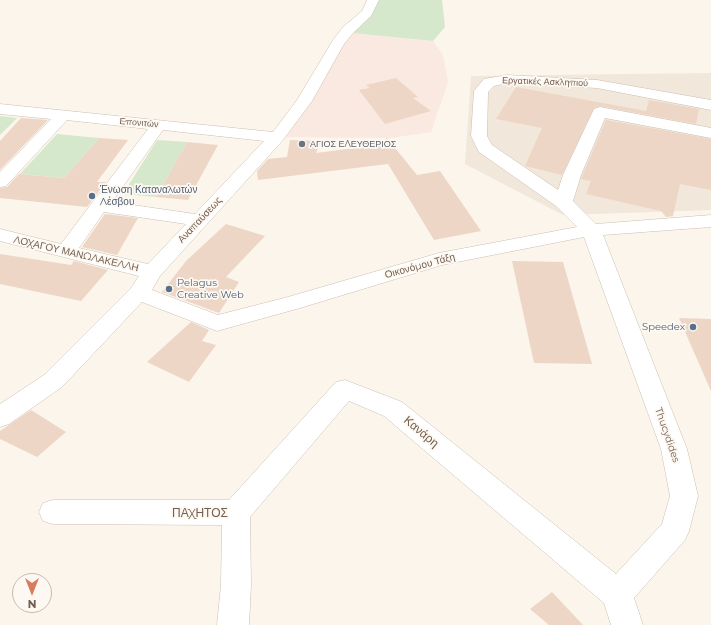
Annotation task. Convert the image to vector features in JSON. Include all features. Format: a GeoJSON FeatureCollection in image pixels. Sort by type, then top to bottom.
{"type":"FeatureCollection","features":[{"type":"Feature","properties":{"kind":"street","name":"Αναπαύσεως"},"geometry":{"type":"LineString","coordinates":[[0,417],[53,380],[139,293],[152,272],[277,137],[304,101],[338,43],[348,30],[367,13],[373,0]]}},
{"type":"Feature","properties":{"kind":"street","name":"Εργατικές Ασκληπιού"},"geometry":{"type":"LineString","coordinates":[[592,230],[563,202],[485,148],[479,136],[481,91],[489,82],[507,80],[589,84],[711,105]]}},
{"type":"Feature","properties":{"kind":"street"},"geometry":{"type":"LineString","coordinates":[[563,202],[572,175],[600,112],[614,88]]}},
{"type":"Feature","properties":{"kind":"street","name":"Επονιτών"},"geometry":{"type":"LineString","coordinates":[[0,109],[277,137]]}},
{"type":"Feature","properties":{"kind":"street"},"geometry":{"type":"LineString","coordinates":[[600,112],[711,133]]}},
{"type":"Feature","properties":{"kind":"street"},"geometry":{"type":"LineString","coordinates":[[2,179],[62,116]]}},
{"type":"Feature","properties":{"kind":"street"},"geometry":{"type":"LineString","coordinates":[[66,251],[159,125]]}},
{"type":"Feature","properties":{"kind":"street"},"geometry":{"type":"LineString","coordinates":[[100,206],[200,220]]}},
{"type":"Feature","properties":{"kind":"street","name":"Οικονόμου Τάξη"},"geometry":{"type":"LineString","coordinates":[[139,293],[217,323],[292,303],[439,259],[592,230],[711,221]]}},
{"type":"Feature","properties":{"kind":"street","name":"Thucydides"},"geometry":{"type":"LineString","coordinates":[[592,230],[674,450],[684,496],[675,531],[617,594]]}},
{"type":"Feature","properties":{"kind":"street","name":"ΛΟΧΑΓΟΥ ΜΑΝΩΛΑΚΕΛΛΗ"},"geometry":{"type":"LineString","coordinates":[[0,236],[152,272]]}},
{"type":"Feature","properties":{"kind":"street","name":"Κανάρη"},"geometry":{"type":"LineString","coordinates":[[236,513],[345,389],[393,409],[617,594]]}},
{"type":"Feature","properties":{"kind":"street","name":"ΠΑΧΗΤΟΣ"},"geometry":{"type":"LineString","coordinates":[[52,512],[236,513],[236,585],[233,625]]}},
{"type":"Feature","properties":{"kind":"street"},"geometry":{"type":"LineString","coordinates":[[617,594],[627,625]]}},
{"type":"Feature","properties":{"kind":"shaded area"},"geometry":{"type":"Polygon","coordinates":[[[352,33],[433,41],[443,55],[448,82],[431,132],[391,138],[277,137],[352,33]]]}},
{"type":"Feature","properties":{"kind":"shaded area"},"geometry":{"type":"Polygon","coordinates":[[[711,73],[711,210],[563,215],[465,164],[471,76],[711,73]]]}},
{"type":"Feature","properties":{"kind":"green space"},"geometry":{"type":"Polygon","coordinates":[[[372,0],[442,0],[445,27],[433,41],[352,33],[372,0]]]}},
{"type":"Feature","properties":{"kind":"green space"},"geometry":{"type":"Polygon","coordinates":[[[0,116],[17,118],[0,135],[0,116]]]}},
{"type":"Feature","properties":{"kind":"green space"},"geometry":{"type":"Polygon","coordinates":[[[57,134],[99,138],[64,178],[20,174],[57,134]]]}},
{"type":"Feature","properties":{"kind":"green space"},"geometry":{"type":"Polygon","coordinates":[[[157,140],[187,142],[156,197],[123,194],[157,140]]]}},
{"type":"Feature","properties":{"kind":"building"},"geometry":{"type":"Polygon","coordinates":[[[396,78],[418,97],[413,98],[431,111],[385,124],[359,90],[370,88],[366,85],[396,78]]]}},
{"type":"Feature","properties":{"kind":"building"},"geometry":{"type":"Polygon","coordinates":[[[516,87],[646,111],[649,100],[699,109],[696,124],[600,106],[594,108],[562,175],[525,166],[542,128],[496,119],[516,87]]]}},
{"type":"Feature","properties":{"kind":"building"},"geometry":{"type":"Polygon","coordinates":[[[21,118],[48,120],[0,170],[0,141],[21,118]]]}},
{"type":"Feature","properties":{"kind":"building"},"geometry":{"type":"Polygon","coordinates":[[[606,120],[711,139],[711,190],[680,184],[673,216],[666,217],[661,211],[586,194],[591,181],[581,179],[606,120]]]}},
{"type":"Feature","properties":{"kind":"building"},"geometry":{"type":"Polygon","coordinates":[[[99,138],[128,140],[97,182],[106,182],[87,207],[0,198],[0,188],[7,187],[19,174],[64,178],[99,138]]]}},
{"type":"Feature","properties":{"kind":"building"},"geometry":{"type":"Polygon","coordinates":[[[387,138],[417,175],[440,171],[481,231],[434,240],[388,164],[258,180],[257,171],[268,159],[287,157],[290,140],[321,141],[316,153],[378,145],[387,138]]]}},
{"type":"Feature","properties":{"kind":"building"},"geometry":{"type":"Polygon","coordinates":[[[187,142],[218,145],[188,200],[156,197],[187,142]]]}},
{"type":"Feature","properties":{"kind":"building"},"geometry":{"type":"Polygon","coordinates":[[[105,214],[138,218],[117,255],[82,247],[105,214]]]}},
{"type":"Feature","properties":{"kind":"building"},"geometry":{"type":"Polygon","coordinates":[[[226,224],[265,236],[226,277],[239,282],[219,313],[162,292],[186,261],[226,224]]]}},
{"type":"Feature","properties":{"kind":"building"},"geometry":{"type":"Polygon","coordinates":[[[0,254],[71,265],[74,261],[108,270],[81,301],[0,284],[0,254]]]}},
{"type":"Feature","properties":{"kind":"building"},"geometry":{"type":"Polygon","coordinates":[[[512,261],[563,262],[592,364],[534,363],[512,261]]]}},
{"type":"Feature","properties":{"kind":"building"},"geometry":{"type":"Polygon","coordinates":[[[679,318],[711,319],[711,391],[679,318]]]}},
{"type":"Feature","properties":{"kind":"building"},"geometry":{"type":"Polygon","coordinates":[[[191,322],[209,330],[202,341],[216,345],[189,382],[147,362],[191,322]]]}},
{"type":"Feature","properties":{"kind":"building"},"geometry":{"type":"Polygon","coordinates":[[[31,410],[66,432],[37,457],[0,439],[0,431],[31,410]]]}},
{"type":"Feature","properties":{"kind":"building"},"geometry":{"type":"Polygon","coordinates":[[[552,592],[583,625],[549,625],[530,609],[552,592]]]}},
{"type":"Feature","properties":{"kind":"place","name":"ΑΓΙΟΣ ΕΛΕΥΘΕΡΙΟΣ"},"geometry":{"type":"Point","coordinates":[302,144]}},
{"type":"Feature","properties":{"kind":"place","name":"Ένωση Καταναλωτών Λέσβου"},"geometry":{"type":"Point","coordinates":[92,196]}},
{"type":"Feature","properties":{"kind":"place","name":"Pelagus Creative Web"},"geometry":{"type":"Point","coordinates":[169,289]}},
{"type":"Feature","properties":{"kind":"place","name":"Speedex"},"geometry":{"type":"Point","coordinates":[693,327]}}]}
